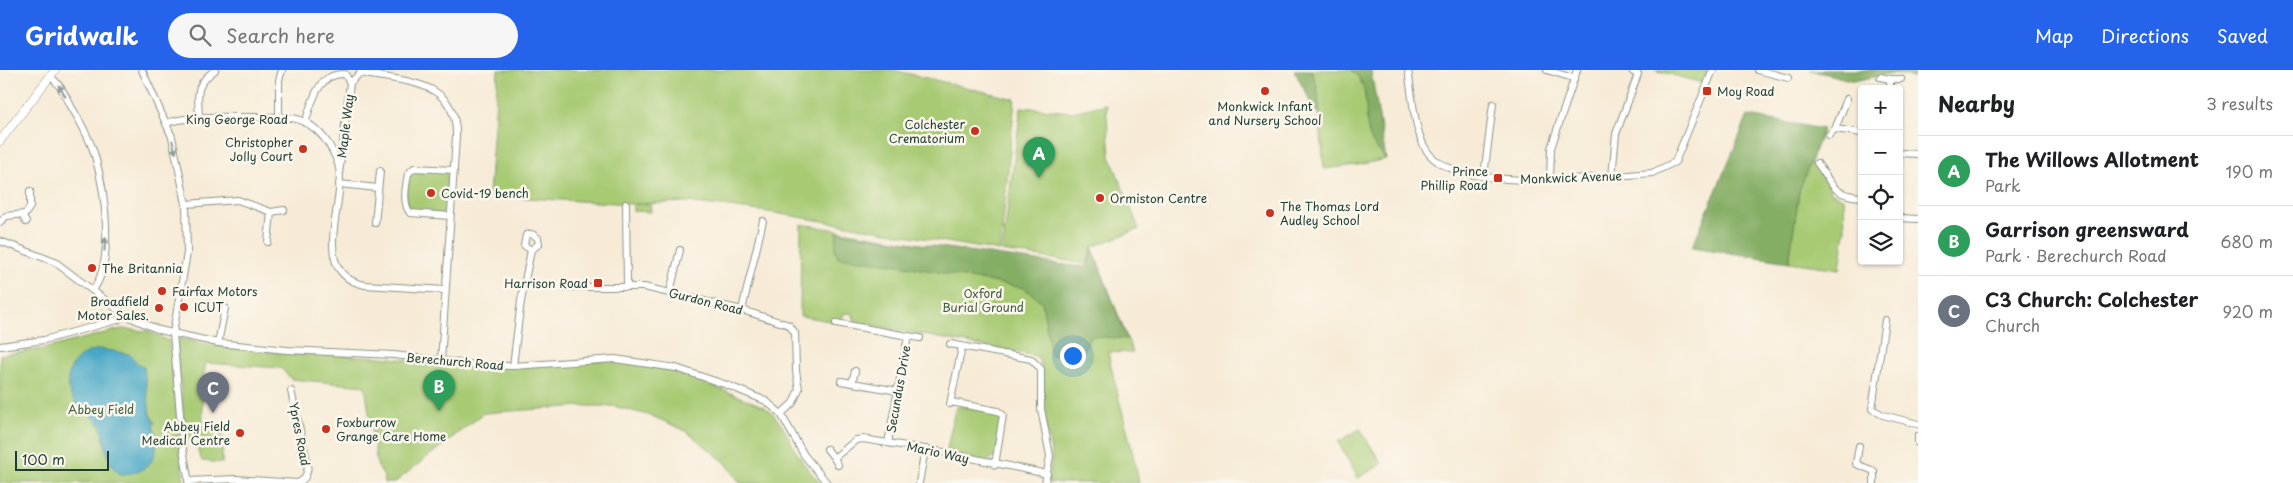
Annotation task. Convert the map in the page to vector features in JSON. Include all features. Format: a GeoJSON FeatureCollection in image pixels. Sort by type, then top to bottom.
{"type":"FeatureCollection","features":[{"type":"Feature","properties":{"kind":"main road"},"geometry":{"type":"LineString","coordinates":[[0,141],[53,73]]}},
{"type":"Feature","properties":{"kind":"street"},"geometry":{"type":"LineString","coordinates":[[142,70],[166,123],[176,151],[186,204],[187,253],[173,333],[184,459],[189,482]]}},
{"type":"Feature","properties":{"kind":"street"},"geometry":{"type":"LineString","coordinates":[[279,117],[279,80],[282,70]]}},
{"type":"Feature","properties":{"kind":"street","name":"Monkwick Avenue"},"geometry":{"type":"LineString","coordinates":[[1408,70],[1418,126],[1426,150],[1440,164],[1454,171],[1526,180],[1612,177],[1652,173],[1675,162],[1714,70]]}},
{"type":"Feature","properties":{"kind":"street"},"geometry":{"type":"LineString","coordinates":[[1547,70],[1573,78]]}},
{"type":"Feature","properties":{"kind":"street"},"geometry":{"type":"LineString","coordinates":[[1550,179],[1551,148],[1577,70]]}},
{"type":"Feature","properties":{"kind":"street"},"geometry":{"type":"LineString","coordinates":[[1758,70],[1788,78]]}},
{"type":"Feature","properties":{"kind":"street"},"geometry":{"type":"LineString","coordinates":[[199,117],[198,88],[204,78],[213,71]]}},
{"type":"Feature","properties":{"kind":"street"},"geometry":{"type":"LineString","coordinates":[[53,73],[83,127],[95,156],[102,185],[105,236],[102,274],[93,290]]}},
{"type":"Feature","properties":{"kind":"street"},"geometry":{"type":"LineString","coordinates":[[305,123],[315,93],[326,79],[336,74],[345,74],[350,83],[360,73],[423,86],[439,93],[451,108],[457,125],[440,361]]}},
{"type":"Feature","properties":{"kind":"street"},"geometry":{"type":"LineString","coordinates":[[1612,177],[1616,134],[1638,74]]}},
{"type":"Feature","properties":{"kind":"street"},"geometry":{"type":"LineString","coordinates":[[1880,78],[1901,79]]}},
{"type":"Feature","properties":{"kind":"street"},"geometry":{"type":"LineString","coordinates":[[1890,79],[1890,85]]}},
{"type":"Feature","properties":{"kind":"street","name":"Maple Way"},"geometry":{"type":"LineString","coordinates":[[340,168],[350,83]]}},
{"type":"Feature","properties":{"kind":"street"},"geometry":{"type":"LineString","coordinates":[[1830,135],[1835,129],[1847,99]]}},
{"type":"Feature","properties":{"kind":"street"},"geometry":{"type":"LineString","coordinates":[[1484,176],[1494,104]]}},
{"type":"Feature","properties":{"kind":"street","name":"King George Road"},"geometry":{"type":"LineString","coordinates":[[166,123],[199,117],[279,117],[305,123],[316,130],[329,144],[340,168],[333,251],[338,268],[344,276],[365,284],[445,290]]}},
{"type":"Feature","properties":{"kind":"street"},"geometry":{"type":"LineString","coordinates":[[1835,129],[1858,132]]}},
{"type":"Feature","properties":{"kind":"street"},"geometry":{"type":"LineString","coordinates":[[329,144],[343,140]]}},
{"type":"Feature","properties":{"kind":"street"},"geometry":{"type":"LineString","coordinates":[[1903,153],[1918,154]]}},
{"type":"Feature","properties":{"kind":"street"},"geometry":{"type":"LineString","coordinates":[[1817,163],[1828,182],[1841,194],[1858,197]]}},
{"type":"Feature","properties":{"kind":"street"},"geometry":{"type":"LineString","coordinates":[[450,216],[415,214],[408,211],[405,206],[407,176],[414,168],[454,170]]}},
{"type":"Feature","properties":{"kind":"street"},"geometry":{"type":"LineString","coordinates":[[376,223],[380,171]]}},
{"type":"Feature","properties":{"kind":"street"},"geometry":{"type":"LineString","coordinates":[[339,184],[378,188]]}},
{"type":"Feature","properties":{"kind":"street"},"geometry":{"type":"LineString","coordinates":[[0,222],[6,216],[22,215],[30,207],[30,191]]}},
{"type":"Feature","properties":{"kind":"street"},"geometry":{"type":"LineString","coordinates":[[186,204],[238,200],[271,212],[284,210]]}},
{"type":"Feature","properties":{"kind":"street"},"geometry":{"type":"LineString","coordinates":[[626,204],[627,286]]}},
{"type":"Feature","properties":{"kind":"street"},"geometry":{"type":"LineString","coordinates":[[268,242],[271,212]]}},
{"type":"Feature","properties":{"kind":"street"},"geometry":{"type":"LineString","coordinates":[[22,215],[26,222]]}},
{"type":"Feature","properties":{"kind":"street"},"geometry":{"type":"LineString","coordinates":[[1903,218],[1918,219]]}},
{"type":"Feature","properties":{"kind":"street"},"geometry":{"type":"LineString","coordinates":[[742,310],[763,221]]}},
{"type":"Feature","properties":{"kind":"street","name":"Berechurch Road"},"geometry":{"type":"LineString","coordinates":[[0,241],[55,262],[125,315],[158,330],[218,343],[265,348],[394,355],[440,361],[513,366],[615,359],[646,362],[676,368],[727,385],[766,401],[781,414],[808,461],[827,483]]}},
{"type":"Feature","properties":{"kind":"street"},"geometry":{"type":"LineString","coordinates":[[513,366],[531,250]]}},
{"type":"Feature","properties":{"kind":"street"},"geometry":{"type":"LineString","coordinates":[[670,292],[680,250]]}},
{"type":"Feature","properties":{"kind":"street","name":"Gurdon Road"},"geometry":{"type":"LineString","coordinates":[[524,286],[627,286],[670,292],[702,302],[742,310],[789,325],[795,333],[796,370],[799,390],[794,403],[781,414]]}},
{"type":"Feature","properties":{"kind":"street"},"geometry":{"type":"LineString","coordinates":[[218,343],[225,308]]}},
{"type":"Feature","properties":{"kind":"street"},"geometry":{"type":"LineString","coordinates":[[0,346],[44,340],[118,320],[125,315]]}},
{"type":"Feature","properties":{"kind":"street","name":"Secundus Drive"},"geometry":{"type":"LineString","coordinates":[[836,323],[848,320],[908,336],[888,442]]}},
{"type":"Feature","properties":{"kind":"street"},"geometry":{"type":"LineString","coordinates":[[1885,320],[1872,409],[1883,415],[1918,424]]}},
{"type":"Feature","properties":{"kind":"street"},"geometry":{"type":"LineString","coordinates":[[908,336],[920,338]]}},
{"type":"Feature","properties":{"kind":"street"},"geometry":{"type":"LineString","coordinates":[[950,344],[1031,359],[1041,369],[1041,408],[1050,456],[1045,483]]}},
{"type":"Feature","properties":{"kind":"street"},"geometry":{"type":"LineString","coordinates":[[962,346],[950,404],[998,411],[1003,415],[995,465]]}},
{"type":"Feature","properties":{"kind":"street"},"geometry":{"type":"LineString","coordinates":[[852,383],[855,371]]}},
{"type":"Feature","properties":{"kind":"street"},"geometry":{"type":"LineString","coordinates":[[840,381],[898,390]]}},
{"type":"Feature","properties":{"kind":"street","name":"Ypres Road"},"geometry":{"type":"LineString","coordinates":[[189,482],[236,479],[298,483],[302,481],[307,474],[308,466],[291,391]]}},
{"type":"Feature","properties":{"kind":"street"},"geometry":{"type":"LineString","coordinates":[[1918,436],[1918,444]]}},
{"type":"Feature","properties":{"kind":"street","name":"Mario Way"},"geometry":{"type":"LineString","coordinates":[[834,458],[856,440],[888,442],[1047,474]]}},
{"type":"Feature","properties":{"kind":"street"},"geometry":{"type":"LineString","coordinates":[[1856,464],[1860,446]]}},
{"type":"Feature","properties":{"kind":"street"},"geometry":{"type":"LineString","coordinates":[[827,449],[838,465]]}},
{"type":"Feature","properties":{"kind":"street"},"geometry":{"type":"LineString","coordinates":[[918,483],[924,449]]}},
{"type":"Feature","properties":{"kind":"street"},"geometry":{"type":"LineString","coordinates":[[1848,462],[1874,471],[1874,483]]}},
{"type":"Feature","properties":{"kind":"green space"},"geometry":{"type":"Polygon","coordinates":[[[498,70],[893,70],[1015,99],[1000,251],[769,212],[688,202],[635,204],[650,204],[651,212],[633,211],[633,204],[489,196],[498,70]]]}},
{"type":"Feature","properties":{"kind":"green space"},"geometry":{"type":"Polygon","coordinates":[[[1294,70],[1311,70],[1317,86],[1320,113],[1316,112],[1294,70]]]}},
{"type":"Feature","properties":{"kind":"green space"},"geometry":{"type":"Polygon","coordinates":[[[1311,70],[1351,70],[1358,75],[1364,89],[1371,139],[1386,159],[1324,169],[1317,86],[1311,70]]]}},
{"type":"Feature","properties":{"kind":"green space"},"geometry":{"type":"Polygon","coordinates":[[[1351,70],[1371,70],[1386,159],[1371,140],[1368,131],[1365,93],[1358,77],[1351,70]]]}},
{"type":"Feature","properties":{"kind":"green space"},"geometry":{"type":"Polygon","coordinates":[[[1655,70],[1708,70],[1702,83],[1655,70]]]}},
{"type":"Feature","properties":{"kind":"green space"},"geometry":{"type":"Polygon","coordinates":[[[1811,70],[1918,70],[1918,78],[1893,73],[1854,81],[1811,70]]]}},
{"type":"Feature","properties":{"kind":"green space","name":"Oxford Burial Ground"},"geometry":{"type":"Polygon","coordinates":[[[1106,104],[1110,156],[1139,229],[1092,247],[1133,353],[1108,352],[1139,483],[1048,483],[1052,457],[1043,409],[1042,366],[1036,356],[855,322],[853,314],[844,313],[843,317],[836,322],[800,316],[801,224],[1033,263],[1088,267],[1090,253],[1087,264],[1002,251],[1021,107],[1072,112],[1106,104]]]}},
{"type":"Feature","properties":{"kind":"green space"},"geometry":{"type":"Polygon","coordinates":[[[1748,116],[1823,129],[1799,191],[1789,262],[1692,247],[1748,116]]]}},
{"type":"Feature","properties":{"kind":"green space"},"geometry":{"type":"Polygon","coordinates":[[[1809,162],[1820,170],[1831,192],[1844,199],[1845,230],[1840,269],[1789,262],[1799,191],[1809,162]]]}},
{"type":"Feature","properties":{"kind":"green space"},"geometry":{"type":"Polygon","coordinates":[[[412,170],[447,171],[445,214],[411,211],[407,201],[407,190],[412,170]]]}},
{"type":"Feature","properties":{"kind":"green space"},"geometry":{"type":"Polygon","coordinates":[[[837,232],[1078,267],[1088,266],[1092,247],[1127,339],[1091,336],[1081,354],[1051,356],[1042,302],[1024,288],[900,265],[838,257],[835,251],[837,232]]]}},
{"type":"Feature","properties":{"kind":"green space","name":"Abbey Field"},"geometry":{"type":"Polygon","coordinates":[[[121,329],[147,331],[169,341],[184,483],[0,483],[0,355],[43,349],[121,329]]]}},
{"type":"Feature","properties":{"kind":"green space"},"geometry":{"type":"Polygon","coordinates":[[[176,338],[218,346],[280,353],[381,357],[476,367],[614,360],[653,365],[688,376],[765,407],[780,423],[800,459],[820,483],[740,483],[726,463],[686,431],[652,416],[614,406],[581,406],[484,413],[394,483],[384,483],[384,477],[377,465],[365,386],[291,379],[281,368],[206,363],[202,382],[203,428],[198,430],[186,442],[176,338]]]}},
{"type":"Feature","properties":{"kind":"green space"},"geometry":{"type":"Polygon","coordinates":[[[960,406],[994,412],[1002,423],[995,456],[987,461],[949,455],[947,449],[955,409],[960,406]]]}},
{"type":"Feature","properties":{"kind":"green space"},"geometry":{"type":"Polygon","coordinates":[[[1360,429],[1382,464],[1358,478],[1338,442],[1360,429]]]}},
{"type":"Feature","properties":{"kind":"green space"},"geometry":{"type":"Polygon","coordinates":[[[199,430],[223,431],[222,463],[202,461],[198,452],[199,430]]]}},
{"type":"Feature","properties":{"kind":"water"},"geometry":{"type":"Polygon","coordinates":[[[101,349],[129,354],[140,366],[144,367],[150,414],[155,423],[153,425],[156,445],[152,460],[147,466],[131,473],[120,474],[111,464],[100,425],[77,405],[71,396],[68,386],[68,377],[75,361],[91,351],[101,349]]]}},
{"type":"Feature","properties":{"kind":"place","name":"Monkwick Infant and Nursery School"},"geometry":{"type":"Point","coordinates":[1265,91]}},
{"type":"Feature","properties":{"kind":"place","name":"Moy Road"},"geometry":{"type":"Point","coordinates":[1707,91]}},
{"type":"Feature","properties":{"kind":"place","name":"Colchester Crematorium"},"geometry":{"type":"Point","coordinates":[975,131]}},
{"type":"Feature","properties":{"kind":"place","name":"Christopher Jolly Court"},"geometry":{"type":"Point","coordinates":[303,149]}},
{"type":"Feature","properties":{"kind":"place","name":"The Willows Allotment"},"geometry":{"type":"Point","coordinates":[1039,178]}},
{"type":"Feature","properties":{"kind":"place","name":"Prince Phillip Road"},"geometry":{"type":"Point","coordinates":[1498,178]}},
{"type":"Feature","properties":{"kind":"place","name":"Covid-19 bench"},"geometry":{"type":"Point","coordinates":[431,193]}},
{"type":"Feature","properties":{"kind":"place","name":"Ormiston Centre"},"geometry":{"type":"Point","coordinates":[1100,198]}},
{"type":"Feature","properties":{"kind":"place","name":"The Thomas Lord Audley School"},"geometry":{"type":"Point","coordinates":[1270,213]}},
{"type":"Feature","properties":{"kind":"place","name":"The Britannia"},"geometry":{"type":"Point","coordinates":[92,268]}},
{"type":"Feature","properties":{"kind":"place","name":"Harrison Road"},"geometry":{"type":"Point","coordinates":[598,283]}},
{"type":"Feature","properties":{"kind":"place","name":"Fairfax Motors"},"geometry":{"type":"Point","coordinates":[162,291]}},
{"type":"Feature","properties":{"kind":"place","name":"ICUT"},"geometry":{"type":"Point","coordinates":[184,307]}},
{"type":"Feature","properties":{"kind":"place","name":"Broadfield Motor Sales."},"geometry":{"type":"Point","coordinates":[159,308]}},
{"type":"Feature","properties":{"kind":"place","name":"Garrison greensward"},"geometry":{"type":"Point","coordinates":[439,411]}},
{"type":"Feature","properties":{"kind":"place","name":"C3 Church: Colchester"},"geometry":{"type":"Point","coordinates":[213,413]}},
{"type":"Feature","properties":{"kind":"place","name":"Foxburrow Grange Care Home"},"geometry":{"type":"Point","coordinates":[326,429]}},
{"type":"Feature","properties":{"kind":"place","name":"Abbey Field Medical Centre"},"geometry":{"type":"Point","coordinates":[240,433]}}]}
